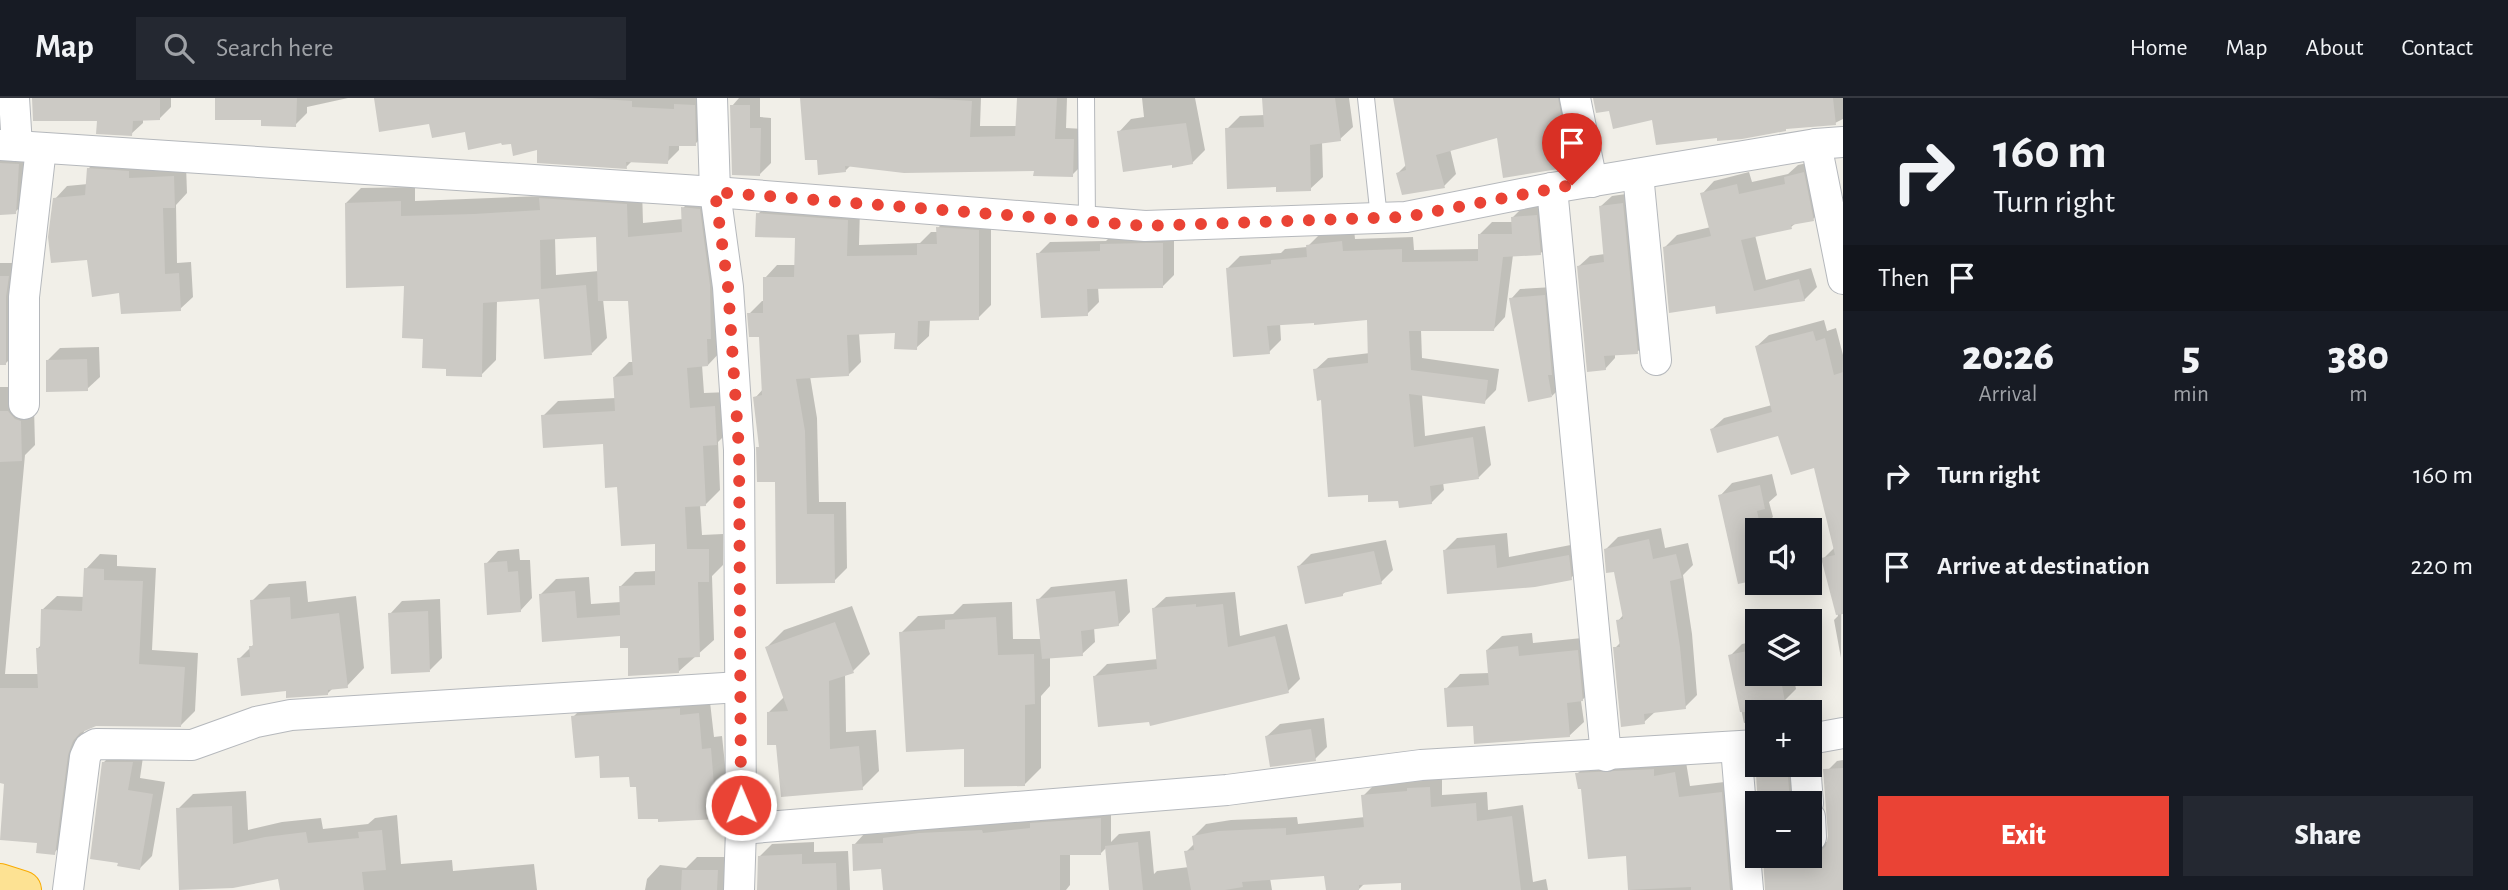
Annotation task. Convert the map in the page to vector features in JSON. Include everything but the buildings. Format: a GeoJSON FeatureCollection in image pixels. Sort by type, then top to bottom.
{"type":"FeatureCollection","features":[{"type":"Feature","properties":{"kind":"highway"},"geometry":{"type":"LineString","coordinates":[[0,883],[22,890]]}},
{"type":"Feature","properties":{"kind":"street"},"geometry":{"type":"LineString","coordinates":[[14,98],[19,146],[24,297],[24,404]]}},
{"type":"Feature","properties":{"kind":"street"},"geometry":{"type":"LineString","coordinates":[[712,98],[715,192],[728,287],[739,450],[739,890]]}},
{"type":"Feature","properties":{"kind":"street"},"geometry":{"type":"LineString","coordinates":[[1575,98],[1592,182]]}},
{"type":"Feature","properties":{"kind":"street"},"geometry":{"type":"LineString","coordinates":[[19,146],[715,192],[1145,226],[1406,217],[1552,188],[1830,143],[1843,279]]}},
{"type":"Feature","properties":{"kind":"street"},"geometry":{"type":"LineString","coordinates":[[1638,174],[1656,360]]}},
{"type":"Feature","properties":{"kind":"street"},"geometry":{"type":"LineString","coordinates":[[1552,188],[1606,756]]}},
{"type":"Feature","properties":{"kind":"street"},"geometry":{"type":"LineString","coordinates":[[68,890],[85,757],[89,748],[96,744],[192,745],[256,722],[290,715],[740,687]]}},
{"type":"Feature","properties":{"kind":"street"},"geometry":{"type":"LineString","coordinates":[[1822,737],[1843,733]]}},
{"type":"Feature","properties":{"kind":"street"},"geometry":{"type":"LineString","coordinates":[[741,829],[1227,790],[1422,765],[1745,747]]}},
{"type":"Feature","properties":{"kind":"street"},"geometry":{"type":"LineString","coordinates":[[1746,777],[1748,890]]}},
{"type":"Feature","properties":{"kind":"lane"},"geometry":{"type":"LineString","coordinates":[[1086,98],[1087,221]]}},
{"type":"Feature","properties":{"kind":"lane"},"geometry":{"type":"LineString","coordinates":[[1366,98],[1379,218]]}},
{"type":"Feature","properties":{"kind":"route"},"geometry":{"type":"LineString","coordinates":[[741,805],[739,450],[728,287],[715,192],[1145,226],[1406,217],[1572,185]]}}]}
